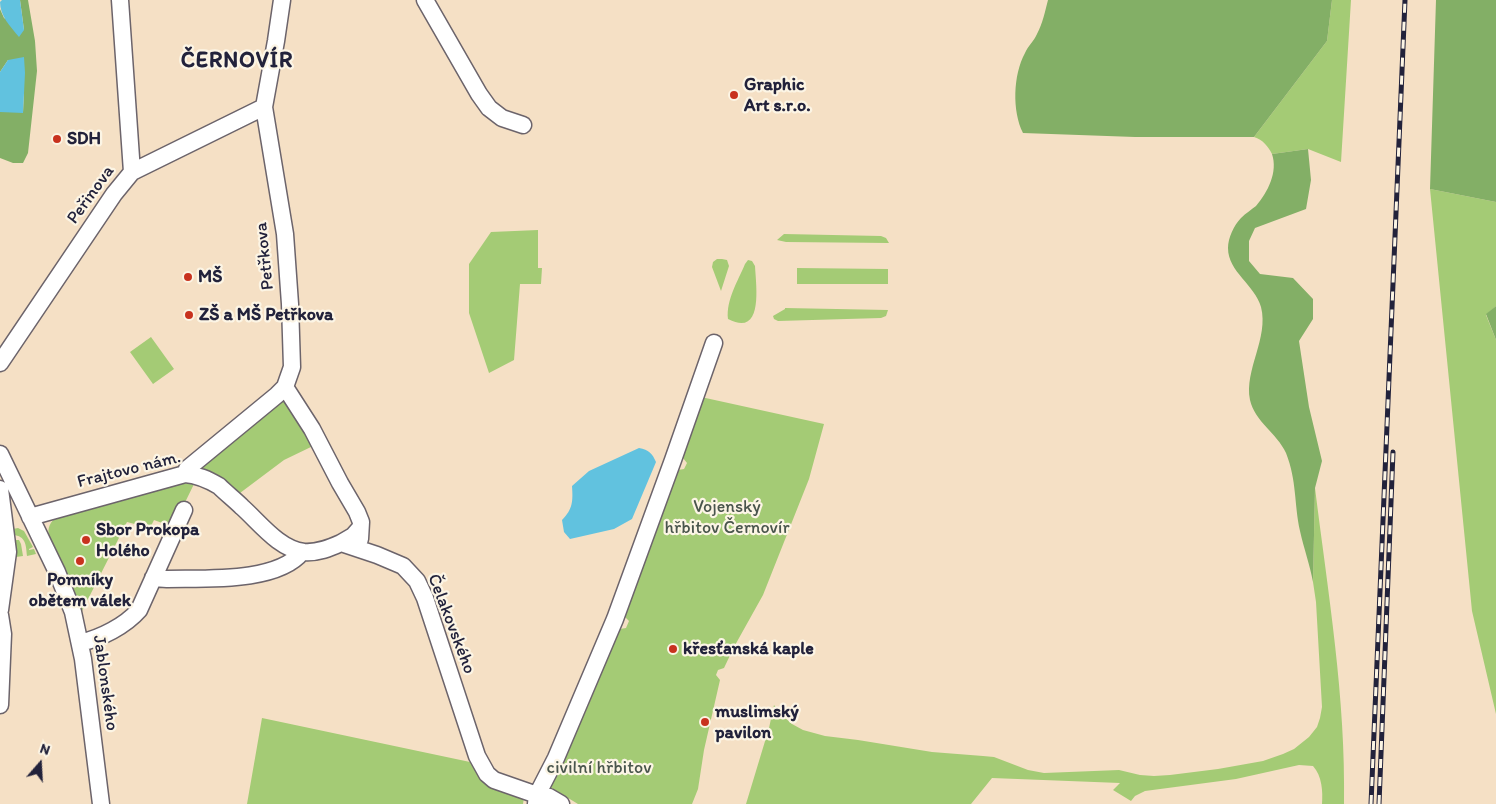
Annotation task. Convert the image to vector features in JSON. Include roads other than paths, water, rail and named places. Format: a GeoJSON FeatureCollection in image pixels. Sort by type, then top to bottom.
{"type":"FeatureCollection","features":[{"type":"Feature","properties":{"kind":"street"},"geometry":{"type":"LineString","coordinates":[[120,0],[132,172]]}},
{"type":"Feature","properties":{"kind":"street","name":"Petřkova"},"geometry":{"type":"LineString","coordinates":[[185,474],[187,469],[277,395],[284,387],[290,374],[292,360],[286,247],[264,107],[282,0]]}},
{"type":"Feature","properties":{"kind":"street"},"geometry":{"type":"LineString","coordinates":[[426,0],[479,94],[489,108],[502,118],[523,125]]}},
{"type":"Feature","properties":{"kind":"street","name":"Peřinova"},"geometry":{"type":"LineString","coordinates":[[0,363],[114,194],[132,172],[264,107]]}},
{"type":"Feature","properties":{"kind":"street"},"geometry":{"type":"LineString","coordinates":[[537,800],[615,619],[714,343]]}},
{"type":"Feature","properties":{"kind":"street"},"geometry":{"type":"LineString","coordinates":[[284,387],[312,429],[357,512],[361,522],[358,549]]}},
{"type":"Feature","properties":{"kind":"street","name":"Jablonského"},"geometry":{"type":"LineString","coordinates":[[1,460],[67,594],[80,642],[101,804]]}},
{"type":"Feature","properties":{"kind":"street","name":"Frajtovo nám."},"geometry":{"type":"LineString","coordinates":[[30,517],[185,474],[208,479],[240,504],[277,540],[302,552]]}},
{"type":"Feature","properties":{"kind":"street"},"geometry":{"type":"LineString","coordinates":[[0,489],[8,548],[0,610]]}},
{"type":"Feature","properties":{"kind":"street"},"geometry":{"type":"LineString","coordinates":[[80,642],[107,633],[133,617],[142,605],[184,510]]}},
{"type":"Feature","properties":{"kind":"street"},"geometry":{"type":"LineString","coordinates":[[153,578],[251,576],[293,561],[302,552],[324,550],[341,543],[353,536],[360,528]]}},
{"type":"Feature","properties":{"kind":"street","name":"Čelakovského"},"geometry":{"type":"LineString","coordinates":[[341,543],[403,566],[417,580],[425,598],[477,756],[483,769],[494,780],[537,800],[549,797],[561,804]]}},
{"type":"Feature","properties":{"kind":"street"},"geometry":{"type":"LineString","coordinates":[[0,615],[3,634],[0,704]]}},
{"type":"Feature","properties":{"kind":"water"},"geometry":{"type":"Polygon","coordinates":[[[2,0],[20,0],[24,30],[19,37],[4,16],[0,7],[2,0]]]}},
{"type":"Feature","properties":{"kind":"water"},"geometry":{"type":"Polygon","coordinates":[[[24,57],[23,113],[0,112],[0,72],[8,60],[24,57]]]}},
{"type":"Feature","properties":{"kind":"water"},"geometry":{"type":"Polygon","coordinates":[[[639,448],[650,452],[656,462],[632,519],[614,529],[570,539],[564,532],[562,520],[571,504],[572,486],[589,471],[639,448]]]}},
{"type":"Feature","properties":{"kind":"railway"},"geometry":{"type":"LineString","coordinates":[[1371,804],[1405,0]]}},
{"type":"Feature","properties":{"kind":"railway"},"geometry":{"type":"LineString","coordinates":[[1379,804],[1393,452]]}},
{"type":"Feature","properties":{"kind":"place","name":"Graphic Art s.r.o."},"geometry":{"type":"Point","coordinates":[734,95]}},
{"type":"Feature","properties":{"kind":"place","name":"SDH"},"geometry":{"type":"Point","coordinates":[57,139]}},
{"type":"Feature","properties":{"kind":"place","name":"MŠ"},"geometry":{"type":"Point","coordinates":[188,277]}},
{"type":"Feature","properties":{"kind":"place","name":"ZŠ a MŠ Petřkova"},"geometry":{"type":"Point","coordinates":[189,315]}},
{"type":"Feature","properties":{"kind":"place","name":"Sbor Prokopa Holého"},"geometry":{"type":"Point","coordinates":[86,540]}},
{"type":"Feature","properties":{"kind":"place","name":"Pomníky obětem válek"},"geometry":{"type":"Point","coordinates":[80,561]}},
{"type":"Feature","properties":{"kind":"place","name":"křesťanská kaple"},"geometry":{"type":"Point","coordinates":[673,649]}},
{"type":"Feature","properties":{"kind":"place","name":"muslimský pavilon"},"geometry":{"type":"Point","coordinates":[705,722]}},
{"type":"Feature","properties":{"kind":"district","name":"ČERNOVÍR"},"geometry":{"type":"Point","coordinates":[237,61]}},
{"type":"Feature","properties":{"kind":"park label","name":"Vojenský hřbitov Černovír"},"geometry":{"type":"Point","coordinates":[727,517]}},
{"type":"Feature","properties":{"kind":"park label","name":"civilní hřbitov"},"geometry":{"type":"Point","coordinates":[599,768]}}]}
